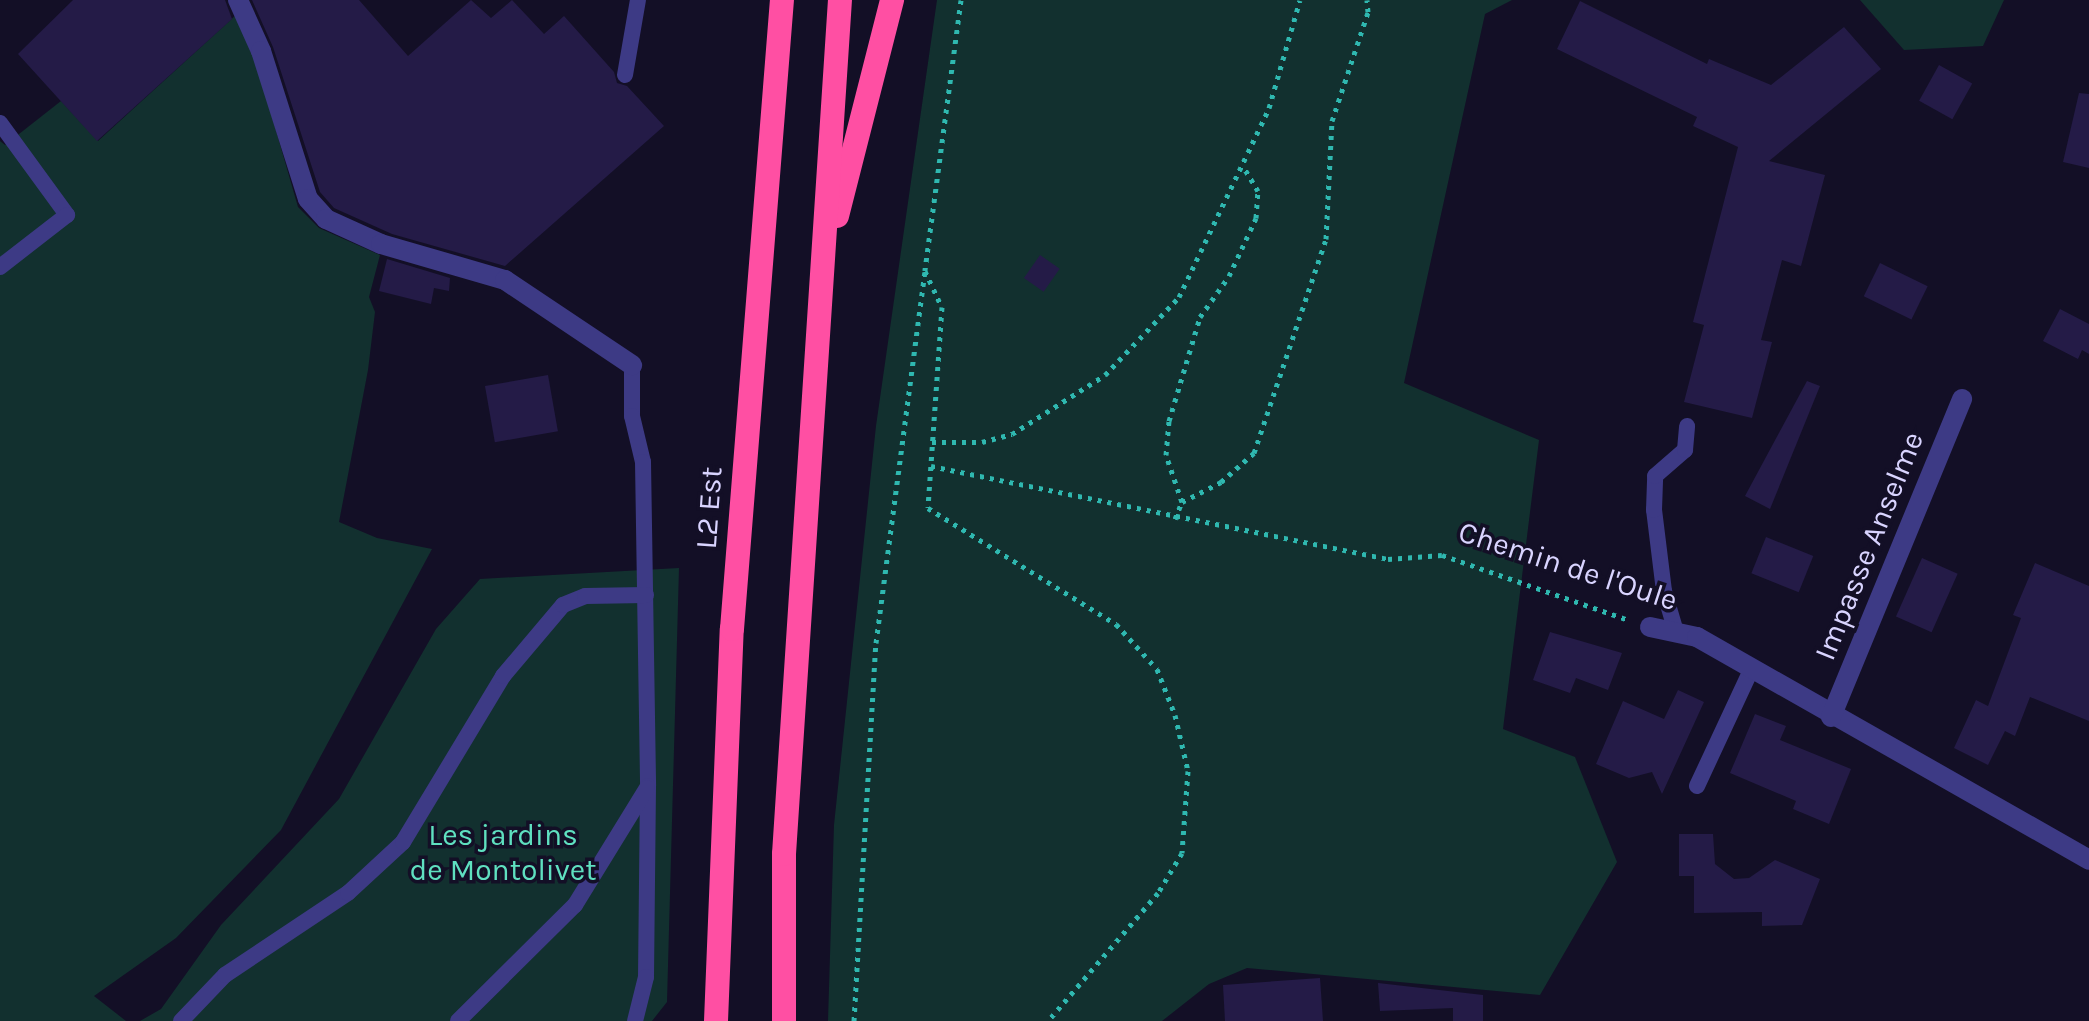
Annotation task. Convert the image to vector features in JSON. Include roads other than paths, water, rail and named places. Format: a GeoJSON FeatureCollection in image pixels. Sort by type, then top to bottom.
{"type":"FeatureCollection","features":[{"type":"Feature","properties":{"kind":"highway"},"geometry":{"type":"LineString","coordinates":[[772,0],[774,76]]}},
{"type":"Feature","properties":{"kind":"highway","name":"L2 Est"},"geometry":{"type":"LineString","coordinates":[[716,1021],[732,629],[782,0]]}},
{"type":"Feature","properties":{"kind":"highway"},"geometry":{"type":"LineString","coordinates":[[784,1021],[784,854],[840,0]]}},
{"type":"Feature","properties":{"kind":"highway"},"geometry":{"type":"LineString","coordinates":[[822,272],[892,0]]}},
{"type":"Feature","properties":{"kind":"street"},"geometry":{"type":"LineString","coordinates":[[238,0],[261,51],[308,199],[326,219],[381,244],[505,280],[632,365]]}},
{"type":"Feature","properties":{"kind":"street","name":"Impasse Anselme"},"geometry":{"type":"LineString","coordinates":[[1831,717],[1962,399]]}},
{"type":"Feature","properties":{"kind":"street","name":"Chemin de l'Oule"},"geometry":{"type":"LineString","coordinates":[[1650,627],[1697,637],[1831,717],[2089,860]]}},
{"type":"Feature","properties":{"kind":"lane"},"geometry":{"type":"LineString","coordinates":[[625,75],[638,0]]}},
{"type":"Feature","properties":{"kind":"lane"},"geometry":{"type":"LineString","coordinates":[[0,123],[67,215],[0,267]]}},
{"type":"Feature","properties":{"kind":"lane"},"geometry":{"type":"LineString","coordinates":[[632,365],[632,416],[643,462],[648,786],[646,977],[635,1021]]}},
{"type":"Feature","properties":{"kind":"lane"},"geometry":{"type":"LineString","coordinates":[[1676,632],[1661,564],[1655,476],[1685,450],[1687,426]]}},
{"type":"Feature","properties":{"kind":"lane"},"geometry":{"type":"LineString","coordinates":[[181,1021],[225,975],[348,893],[403,842],[503,676],[563,605],[585,596],[646,595]]}},
{"type":"Feature","properties":{"kind":"lane"},"geometry":{"type":"LineString","coordinates":[[1697,786],[1751,670]]}},
{"type":"Feature","properties":{"kind":"lane"},"geometry":{"type":"LineString","coordinates":[[458,1021],[575,905],[648,786]]}},
{"type":"Feature","properties":{"kind":"park label","name":"Les jardins de Montolivet"},"geometry":{"type":"Point","coordinates":[503,852]}}]}
